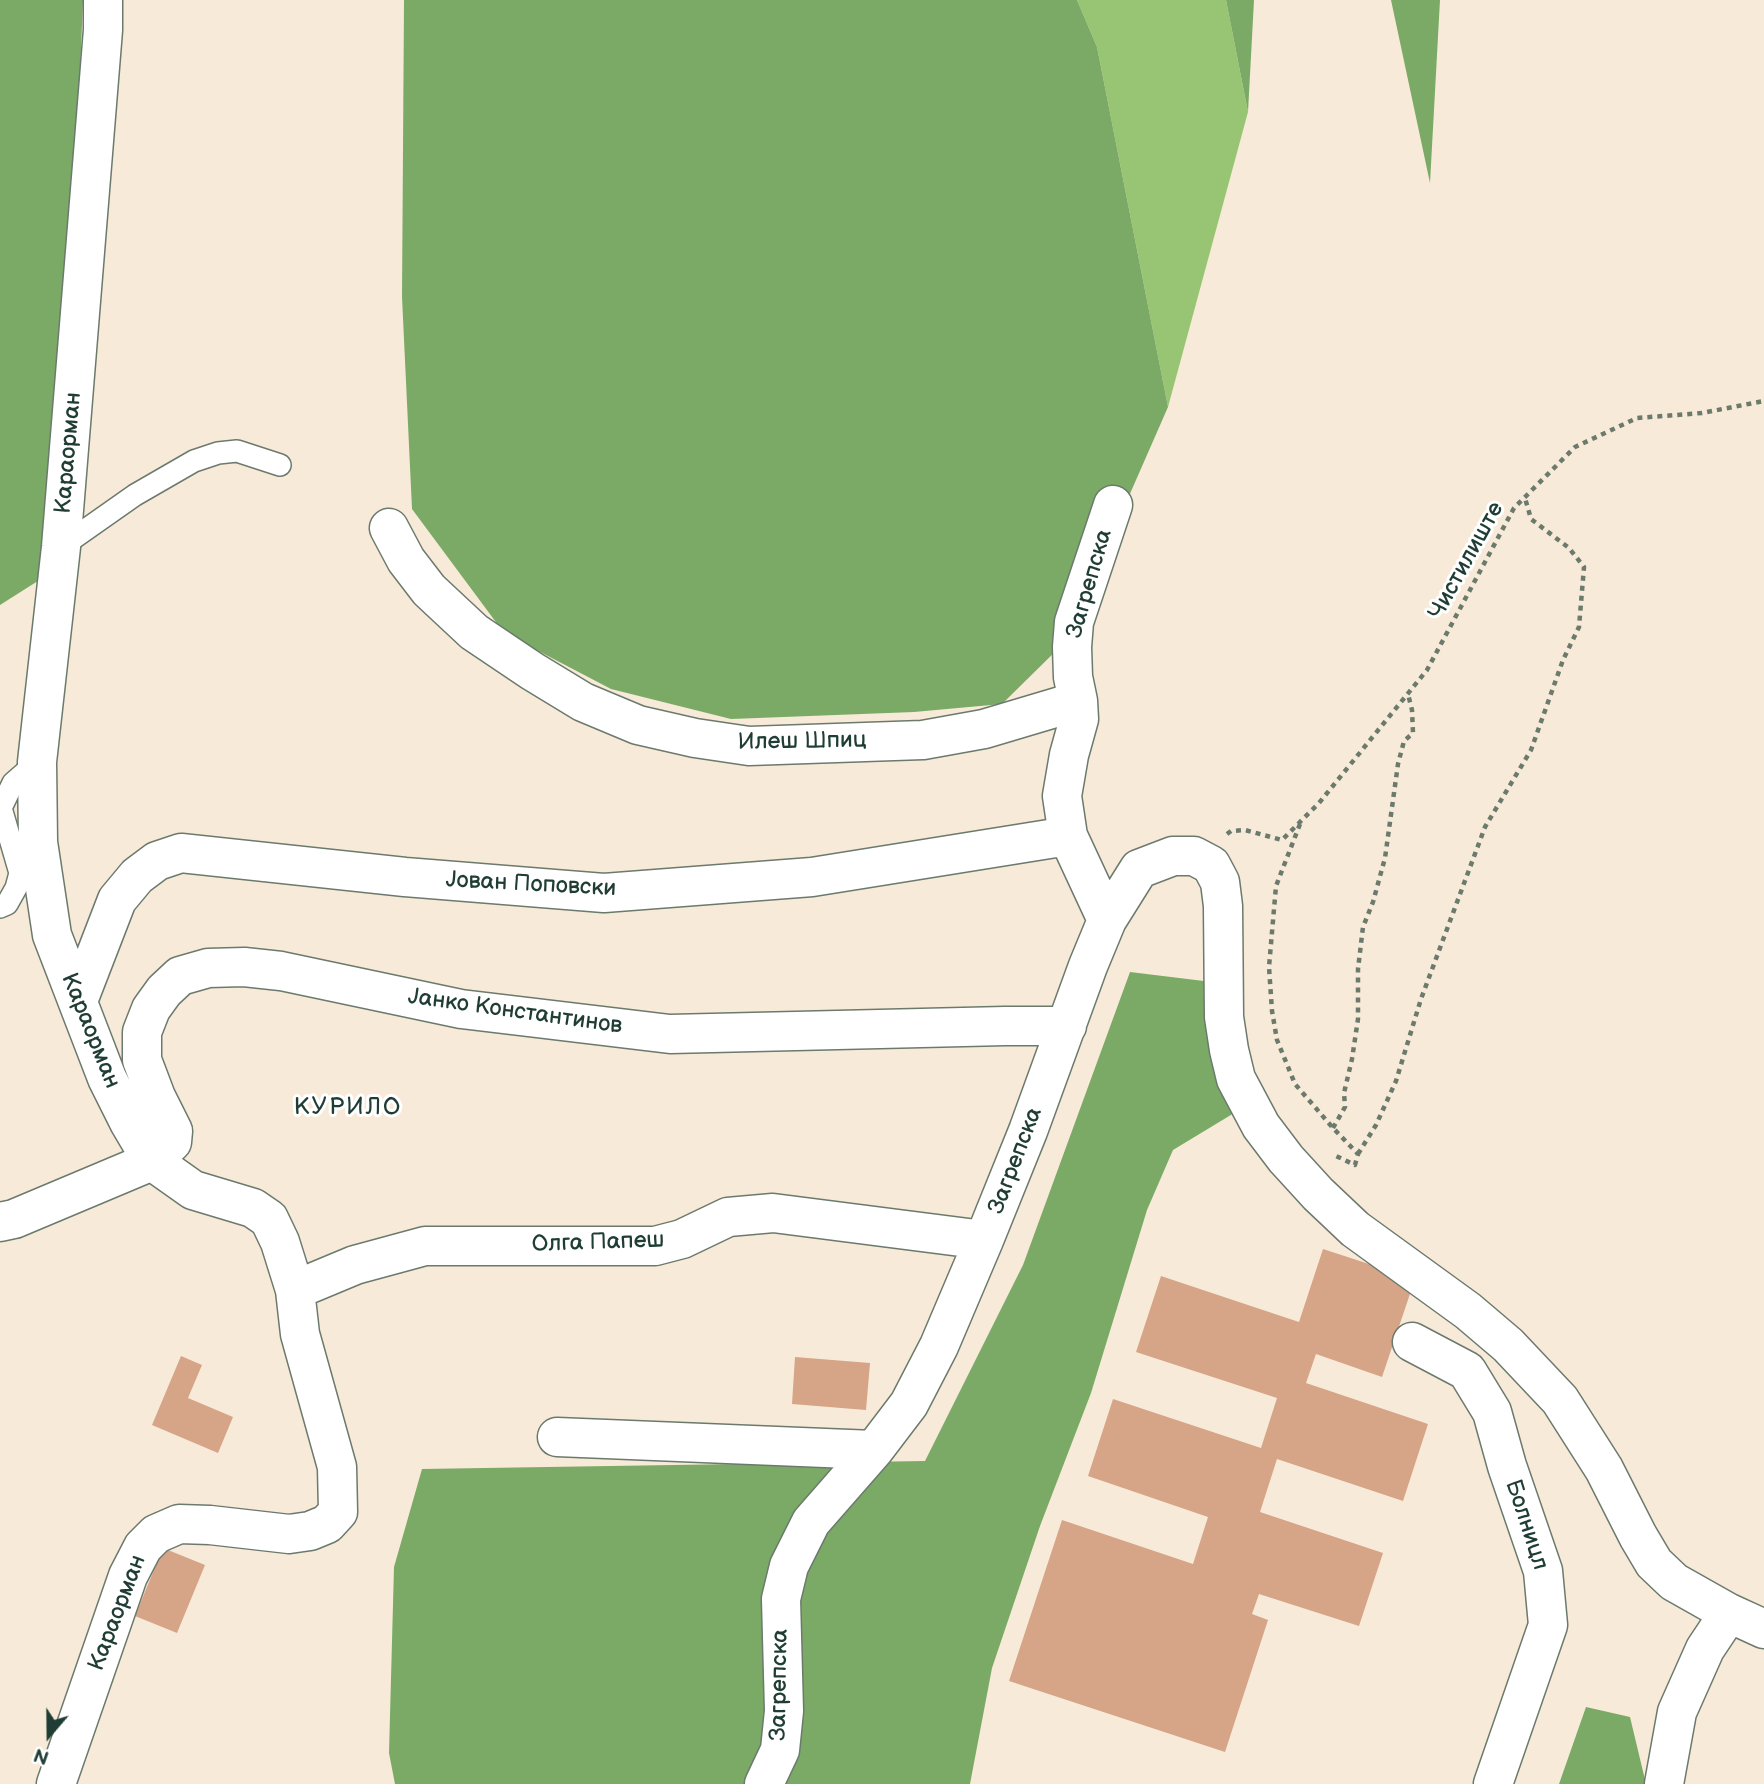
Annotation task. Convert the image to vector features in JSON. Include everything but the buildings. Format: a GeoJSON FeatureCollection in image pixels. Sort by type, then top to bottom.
{"type":"FeatureCollection","features":[{"type":"Feature","properties":{"kind":"street","name":"Караорман"},"geometry":{"type":"LineString","coordinates":[[56,1784],[128,1576],[143,1547],[156,1534],[178,1524],[289,1534],[310,1531],[327,1524],[338,1512],[337,1467],[300,1334],[295,1290],[280,1242],[269,1219],[253,1208],[193,1190],[152,1161],[107,1078],[52,935],[38,842],[37,762],[61,547],[103,30],[103,0]]}},
{"type":"Feature","properties":{"kind":"street","name":"Загрепска"},"geometry":{"type":"LineString","coordinates":[[764,1784],[780,1750],[784,1711],[781,1600],[789,1566],[811,1522],[874,1450],[909,1404],[939,1346],[1028,1131],[1107,920],[1068,836],[1062,796],[1079,719],[1073,677],[1074,622],[1113,505]]}},
{"type":"Feature","properties":{"kind":"street","name":"Илеш Шпиц"},"geometry":{"type":"LineString","coordinates":[[389,528],[406,560],[429,590],[474,632],[583,702],[638,725],[695,738],[749,746],[923,740],[984,730],[1078,701]]}},
{"type":"Feature","properties":{"kind":"street","name":"Јован Поповски"},"geometry":{"type":"LineString","coordinates":[[78,1001],[117,900],[137,876],[157,861],[181,853],[405,877],[604,893],[813,877],[1068,836]]}},
{"type":"Feature","properties":{"kind":"street"},"geometry":{"type":"LineString","coordinates":[[1107,920],[1139,869],[1173,856],[1194,856],[1211,865],[1220,882],[1223,906],[1224,1017],[1229,1050],[1236,1079],[1261,1126],[1286,1159],[1355,1229],[1468,1311],[1508,1345],[1560,1400],[1604,1469],[1654,1563],[1674,1582],[1755,1624]]}},
{"type":"Feature","properties":{"kind":"street","name":"Јанко Константинов"},"geometry":{"type":"LineString","coordinates":[[152,1161],[172,1142],[173,1131],[142,1060],[142,1032],[151,1009],[164,991],[180,976],[208,968],[244,967],[281,971],[461,1009],[670,1034],[1067,1026]]}},
{"type":"Feature","properties":{"kind":"street"},"geometry":{"type":"LineString","coordinates":[[0,1222],[14,1219],[152,1161]]}},
{"type":"Feature","properties":{"kind":"street","name":"Олга Папеш"},"geometry":{"type":"LineString","coordinates":[[295,1290],[355,1265],[425,1246],[655,1246],[682,1239],[727,1217],[773,1213],[985,1240]]}},
{"type":"Feature","properties":{"kind":"street","name":"Болницл"},"geometry":{"type":"LineString","coordinates":[[1412,1342],[1467,1371],[1492,1412],[1507,1466],[1543,1571],[1548,1625],[1493,1784]]}},
{"type":"Feature","properties":{"kind":"street"},"geometry":{"type":"LineString","coordinates":[[557,1437],[874,1450]]}},
{"type":"Feature","properties":{"kind":"street"},"geometry":{"type":"LineString","coordinates":[[1664,1784],[1677,1712],[1705,1649],[1755,1624]]}},
{"type":"Feature","properties":{"kind":"lane"},"geometry":{"type":"LineString","coordinates":[[61,547],[135,495],[194,461],[218,453],[237,452],[280,465]]}},
{"type":"Feature","properties":{"kind":"lane"},"geometry":{"type":"LineString","coordinates":[[0,907],[7,904],[12,896],[20,873],[1,808],[13,783],[37,762]]}},
{"type":"Feature","properties":{"kind":"path","name":"Чистилиште"},"geometry":{"type":"LineString","coordinates":[[1194,856],[1231,831],[1245,830],[1282,840],[1319,803],[1427,670],[1514,508],[1576,447],[1637,418],[1702,413],[1764,401]]}},
{"type":"Feature","properties":{"kind":"path"},"geometry":{"type":"LineString","coordinates":[[1324,1151],[1355,1165],[1358,1153],[1376,1125],[1396,1081],[1422,999],[1485,827],[1531,750],[1563,660],[1579,627],[1584,567],[1569,548],[1531,519],[1525,498]]}},
{"type":"Feature","properties":{"kind":"path"},"geometry":{"type":"LineString","coordinates":[[1333,1128],[1345,1107],[1344,1093],[1358,1019],[1358,969],[1363,927],[1385,858],[1398,764],[1404,741],[1413,733],[1408,693]]}},
{"type":"Feature","properties":{"kind":"path","name":"Чистилиште"},"geometry":{"type":"LineString","coordinates":[[1302,820],[1276,886],[1269,967],[1272,1011],[1277,1040],[1295,1084],[1358,1153]]}},
{"type":"Feature","properties":{"kind":"green space"},"geometry":{"type":"Polygon","coordinates":[[[0,0],[83,0],[79,98],[41,579],[0,605],[0,0]]]}},
{"type":"Feature","properties":{"kind":"green space"},"geometry":{"type":"Polygon","coordinates":[[[404,0],[1077,0],[1097,47],[1168,407],[1065,642],[1002,704],[914,712],[731,719],[611,689],[504,633],[412,509],[402,297],[404,0]]]}},
{"type":"Feature","properties":{"kind":"green space"},"geometry":{"type":"Polygon","coordinates":[[[1077,0],[1226,0],[1248,112],[1168,407],[1097,47],[1077,0]]]}},
{"type":"Feature","properties":{"kind":"green space"},"geometry":{"type":"Polygon","coordinates":[[[1226,0],[1254,0],[1248,112],[1226,0]]]}},
{"type":"Feature","properties":{"kind":"green space"},"geometry":{"type":"Polygon","coordinates":[[[1391,0],[1440,0],[1430,183],[1391,0]]]}},
{"type":"Feature","properties":{"kind":"green space"},"geometry":{"type":"Polygon","coordinates":[[[1130,972],[1212,982],[1249,1104],[1173,1150],[1147,1210],[1091,1393],[1040,1526],[992,1668],[970,1784],[395,1784],[389,1753],[394,1567],[422,1469],[925,1461],[1023,1265],[1130,972]]]}},
{"type":"Feature","properties":{"kind":"green space"},"geometry":{"type":"Polygon","coordinates":[[[1586,1707],[1630,1717],[1646,1784],[1559,1784],[1586,1707]]]}},
{"type":"Feature","properties":{"kind":"district","name":"КУРИЛО"},"geometry":{"type":"Point","coordinates":[348,1108]}}]}
